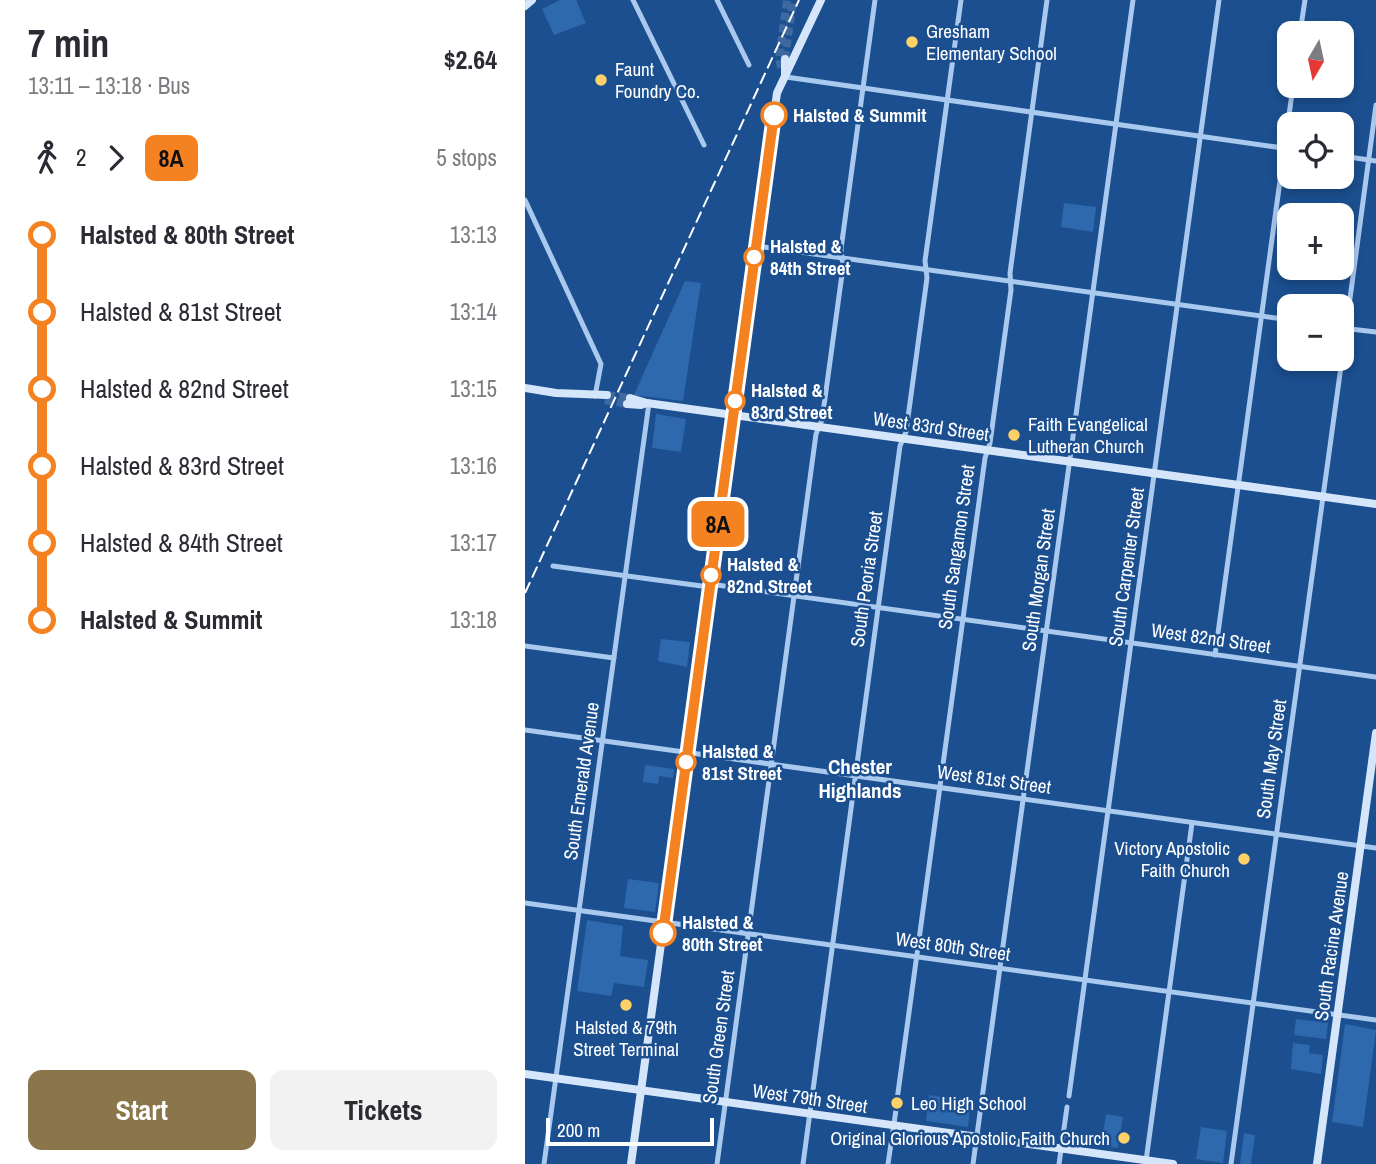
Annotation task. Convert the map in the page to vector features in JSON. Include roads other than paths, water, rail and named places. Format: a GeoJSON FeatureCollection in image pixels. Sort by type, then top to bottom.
{"type":"FeatureCollection","features":[{"type":"Feature","properties":{"kind":"main road"},"geometry":{"type":"LineString","coordinates":[[525,6],[533,0]]}},
{"type":"Feature","properties":{"kind":"main road"},"geometry":{"type":"LineString","coordinates":[[631,1164],[777,93],[821,0]]}},
{"type":"Feature","properties":{"kind":"main road"},"geometry":{"type":"LineString","coordinates":[[783,63],[786,77]]}},
{"type":"Feature","properties":{"kind":"main road"},"geometry":{"type":"LineString","coordinates":[[525,388],[606,398]]}},
{"type":"Feature","properties":{"kind":"main road","name":"West 83rd Street"},"geometry":{"type":"LineString","coordinates":[[628,401],[1376,504]]}},
{"type":"Feature","properties":{"kind":"main road","name":"South Racine Avenue"},"geometry":{"type":"LineString","coordinates":[[1317,1164],[1376,733]]}},
{"type":"Feature","properties":{"kind":"main road","name":"West 79th Street"},"geometry":{"type":"LineString","coordinates":[[525,1074],[1173,1164]]}},
{"type":"Feature","properties":{"kind":"street"},"geometry":{"type":"LineString","coordinates":[[633,0],[704,145]]}},
{"type":"Feature","properties":{"kind":"street"},"geometry":{"type":"LineString","coordinates":[[717,0],[749,65]]}},
{"type":"Feature","properties":{"kind":"street","name":"South Green Street"},"geometry":{"type":"LineString","coordinates":[[717,1164],[794,596],[829,370],[841,249],[875,0]]}},
{"type":"Feature","properties":{"kind":"street","name":"South Peoria Street"},"geometry":{"type":"LineString","coordinates":[[803,1164],[900,446],[908,419],[925,261],[961,0]]}},
{"type":"Feature","properties":{"kind":"street","name":"South Sangamon Street"},"geometry":{"type":"LineString","coordinates":[[897,1100],[962,619],[1011,290],[1010,273],[1047,0]]}},
{"type":"Feature","properties":{"kind":"street","name":"South Morgan Street"},"geometry":{"type":"LineString","coordinates":[[973,1164],[1133,0]]}},
{"type":"Feature","properties":{"kind":"street","name":"South Carpenter Street"},"geometry":{"type":"LineString","coordinates":[[1069,1096],[1220,0]]}},
{"type":"Feature","properties":{"kind":"street"},"geometry":{"type":"LineString","coordinates":[[1302,21],[1305,0]]}},
{"type":"Feature","properties":{"kind":"street"},"geometry":{"type":"LineString","coordinates":[[786,77],[1277,147]]}},
{"type":"Feature","properties":{"kind":"street","name":"South May Street"},"geometry":{"type":"LineString","coordinates":[[1349,294],[1376,105]]}},
{"type":"Feature","properties":{"kind":"street"},"geometry":{"type":"LineString","coordinates":[[1354,158],[1376,161]]}},
{"type":"Feature","properties":{"kind":"street"},"geometry":{"type":"LineString","coordinates":[[1215,654],[1281,189]]}},
{"type":"Feature","properties":{"kind":"street"},"geometry":{"type":"LineString","coordinates":[[525,200],[601,363],[595,396]]}},
{"type":"Feature","properties":{"kind":"street"},"geometry":{"type":"LineString","coordinates":[[756,246],[1277,318]]}},
{"type":"Feature","properties":{"kind":"street"},"geometry":{"type":"LineString","coordinates":[[1354,329],[1376,332]]}},
{"type":"Feature","properties":{"kind":"street","name":"South May Street"},"geometry":{"type":"LineString","coordinates":[[1231,1164],[1340,371]]}},
{"type":"Feature","properties":{"kind":"street","name":"South Emerald Avenue"},"geometry":{"type":"LineString","coordinates":[[544,1164],[648,403]]}},
{"type":"Feature","properties":{"kind":"street","name":"West 82nd Street"},"geometry":{"type":"LineString","coordinates":[[553,566],[794,596],[1376,677]]}},
{"type":"Feature","properties":{"kind":"street"},"geometry":{"type":"LineString","coordinates":[[525,646],[614,658]]}},
{"type":"Feature","properties":{"kind":"street","name":"West 81st Street"},"geometry":{"type":"LineString","coordinates":[[525,730],[1376,848]]}},
{"type":"Feature","properties":{"kind":"street"},"geometry":{"type":"LineString","coordinates":[[1146,1162],[1192,823]]}},
{"type":"Feature","properties":{"kind":"street","name":"West 80th Street"},"geometry":{"type":"LineString","coordinates":[[525,903],[1376,1020]]}},
{"type":"Feature","properties":{"kind":"street"},"geometry":{"type":"LineString","coordinates":[[1059,1164],[1067,1107]]}},
{"type":"Feature","properties":{"kind":"street"},"geometry":{"type":"LineString","coordinates":[[888,1164],[896,1111]]}},
{"type":"Feature","properties":{"kind":"tunnel"},"geometry":{"type":"LineString","coordinates":[[781,68],[779,59],[787,0]]}},
{"type":"Feature","properties":{"kind":"tunnel"},"geometry":{"type":"LineString","coordinates":[[785,59],[793,0]]}},
{"type":"Feature","properties":{"kind":"tunnel"},"geometry":{"type":"LineString","coordinates":[[607,395],[630,398]]}},
{"type":"Feature","properties":{"kind":"tunnel"},"geometry":{"type":"LineString","coordinates":[[605,400],[627,404]]}},
{"type":"Feature","properties":{"kind":"railway"},"geometry":{"type":"LineString","coordinates":[[525,593],[799,0]]}},
{"type":"Feature","properties":{"kind":"place","name":"Gresham Elementary School"},"geometry":{"type":"Point","coordinates":[912,42]}},
{"type":"Feature","properties":{"kind":"place","name":"Faunt Foundry Co."},"geometry":{"type":"Point","coordinates":[601,80]}},
{"type":"Feature","properties":{"kind":"place","name":"Halsted & Summit"},"geometry":{"type":"Point","coordinates":[774,115]}},
{"type":"Feature","properties":{"kind":"place","name":"Halsted & 84th Street"},"geometry":{"type":"Point","coordinates":[754,257]}},
{"type":"Feature","properties":{"kind":"place","name":"Halsted & 83rd Street"},"geometry":{"type":"Point","coordinates":[735,401]}},
{"type":"Feature","properties":{"kind":"place","name":"Faith Evangelical Lutheran Church"},"geometry":{"type":"Point","coordinates":[1014,435]}},
{"type":"Feature","properties":{"kind":"place","name":"Halsted & 82nd Street"},"geometry":{"type":"Point","coordinates":[711,575]}},
{"type":"Feature","properties":{"kind":"place","name":"Halsted & 81st Street"},"geometry":{"type":"Point","coordinates":[686,762]}},
{"type":"Feature","properties":{"kind":"place","name":"Victory Apostolic Faith Church"},"geometry":{"type":"Point","coordinates":[1244,859]}},
{"type":"Feature","properties":{"kind":"place","name":"Halsted & 80th Street"},"geometry":{"type":"Point","coordinates":[663,933]}},
{"type":"Feature","properties":{"kind":"place","name":"Halsted & 79th Street Terminal"},"geometry":{"type":"Point","coordinates":[626,1005]}},
{"type":"Feature","properties":{"kind":"place","name":"Leo High School"},"geometry":{"type":"Point","coordinates":[897,1103]}},
{"type":"Feature","properties":{"kind":"place","name":"Original Glorious Apostolic Faith Church"},"geometry":{"type":"Point","coordinates":[1124,1138]}},
{"type":"Feature","properties":{"kind":"district","name":"Chester Highlands"},"geometry":{"type":"Point","coordinates":[860,778]}}]}
